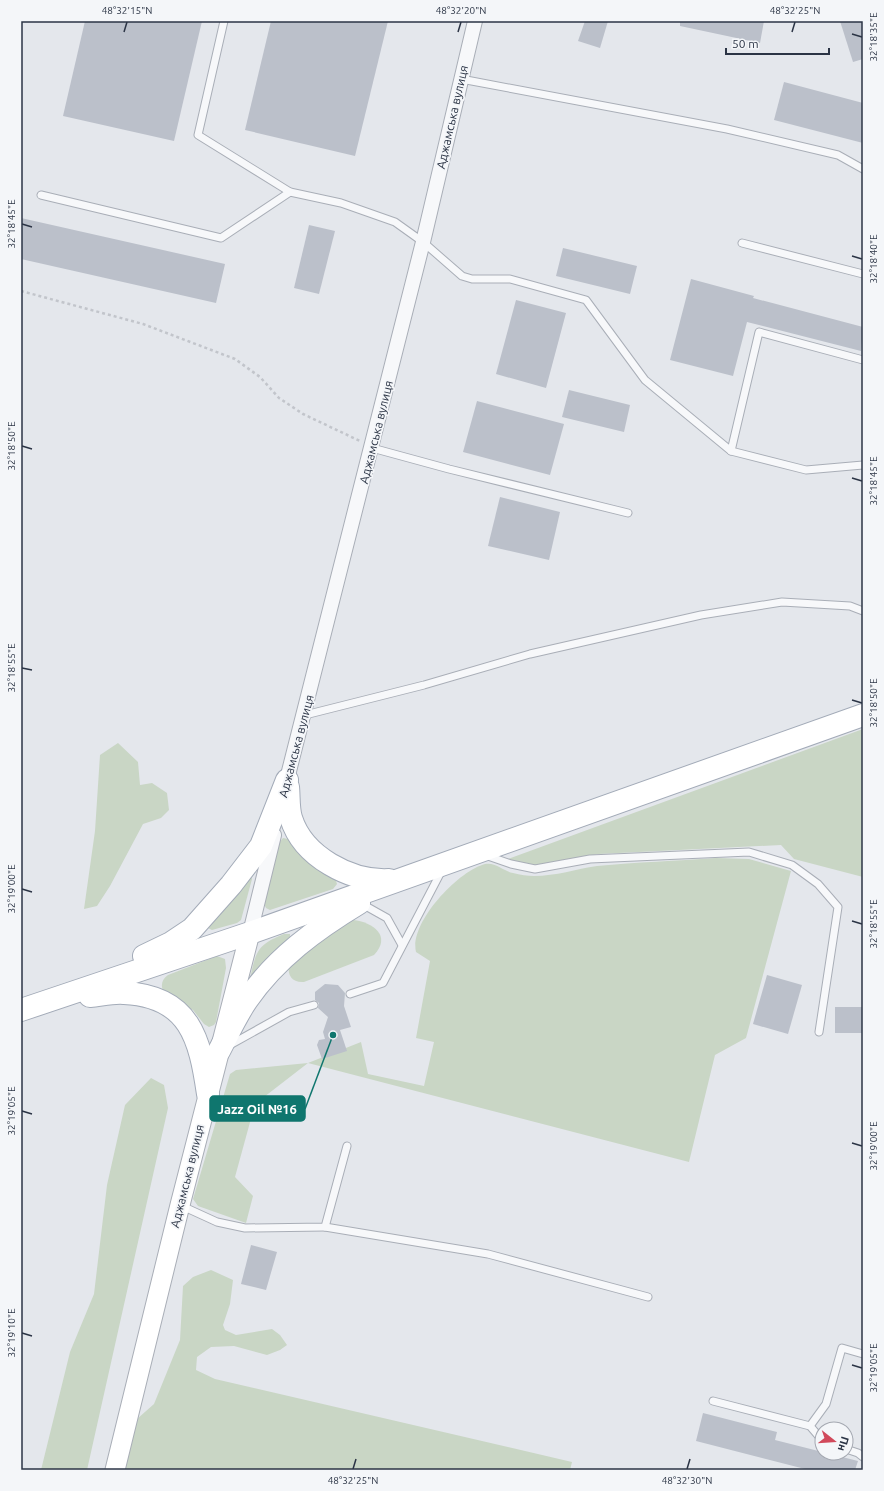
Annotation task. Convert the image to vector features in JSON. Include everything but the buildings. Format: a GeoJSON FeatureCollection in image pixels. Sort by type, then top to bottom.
{"type":"FeatureCollection","features":[{"type":"Feature","properties":{"kind":"main road"},"geometry":{"type":"LineString","coordinates":[[21,1010],[250,933],[446,862],[863,715]]}},
{"type":"Feature","properties":{"kind":"main road"},"geometry":{"type":"LineString","coordinates":[[287,780],[290,817],[302,839],[313,851],[338,869],[352,875],[378,881],[398,880]]}},
{"type":"Feature","properties":{"kind":"main road"},"geometry":{"type":"LineString","coordinates":[[47,1001],[119,966],[147,955],[192,930],[231,885],[260,846],[287,780]]}},
{"type":"Feature","properties":{"kind":"main road"},"geometry":{"type":"LineString","coordinates":[[219,1052],[246,1001],[282,958],[309,936],[398,880]]}},
{"type":"Feature","properties":{"kind":"main road","name":"Аджамська вулиця"},"geometry":{"type":"LineString","coordinates":[[115,1470],[180,1205],[250,933]]}},
{"type":"Feature","properties":{"kind":"main road"},"geometry":{"type":"LineString","coordinates":[[47,1001],[122,992],[148,996],[164,1002],[177,1011],[188,1023],[195,1036],[204,1064],[208,1094]]}},
{"type":"Feature","properties":{"kind":"street","name":"Аджамська вулиця"},"geometry":{"type":"LineString","coordinates":[[250,933],[287,780],[305,715],[423,242],[475,21]]}},
{"type":"Feature","properties":{"kind":"lane"},"geometry":{"type":"LineString","coordinates":[[224,21],[198,135],[290,192],[341,203],[395,222],[423,242],[462,276],[472,279],[510,279],[586,300],[645,380],[731,451],[806,470],[863,465]]}},
{"type":"Feature","properties":{"kind":"lane"},"geometry":{"type":"LineString","coordinates":[[461,78],[727,129],[838,155],[863,169]]}},
{"type":"Feature","properties":{"kind":"lane"},"geometry":{"type":"LineString","coordinates":[[41,195],[221,238],[290,192]]}},
{"type":"Feature","properties":{"kind":"lane"},"geometry":{"type":"LineString","coordinates":[[742,243],[863,274]]}},
{"type":"Feature","properties":{"kind":"lane"},"geometry":{"type":"LineString","coordinates":[[731,451],[759,332],[863,360]]}},
{"type":"Feature","properties":{"kind":"lane"},"geometry":{"type":"LineString","coordinates":[[372,448],[449,469],[628,513]]}},
{"type":"Feature","properties":{"kind":"lane"},"geometry":{"type":"LineString","coordinates":[[305,715],[424,685],[530,654],[701,615],[782,602],[850,606],[863,611]]}},
{"type":"Feature","properties":{"kind":"lane"},"geometry":{"type":"LineString","coordinates":[[475,852],[511,864],[535,869],[590,859],[749,852],[792,865],[818,884],[838,907],[819,1032]]}},
{"type":"Feature","properties":{"kind":"lane"},"geometry":{"type":"LineString","coordinates":[[350,994],[383,983],[446,862]]}},
{"type":"Feature","properties":{"kind":"lane"},"geometry":{"type":"LineString","coordinates":[[360,903],[387,918],[402,945]]}},
{"type":"Feature","properties":{"kind":"lane"},"geometry":{"type":"LineString","coordinates":[[219,1052],[289,1012],[314,1005]]}},
{"type":"Feature","properties":{"kind":"lane"},"geometry":{"type":"LineString","coordinates":[[325,1227],[347,1146]]}},
{"type":"Feature","properties":{"kind":"lane"},"geometry":{"type":"LineString","coordinates":[[180,1205],[217,1222],[245,1228],[325,1227],[488,1254],[648,1297]]}},
{"type":"Feature","properties":{"kind":"lane"},"geometry":{"type":"LineString","coordinates":[[810,1426],[826,1404],[842,1348],[863,1354]]}},
{"type":"Feature","properties":{"kind":"lane"},"geometry":{"type":"LineString","coordinates":[[713,1401],[810,1426],[814,1431]]}},
{"type":"Feature","properties":{"kind":"lane"},"geometry":{"type":"LineString","coordinates":[[854,1452],[863,1457]]}},
{"type":"Feature","properties":{"kind":"path"},"geometry":{"type":"LineString","coordinates":[[21,291],[143,324],[235,359],[260,377],[280,398],[303,414],[372,448]]}},
{"type":"Feature","properties":{"kind":"green space"},"geometry":{"type":"Polygon","coordinates":[[[863,729],[863,877],[794,859],[781,845],[599,854],[535,865],[505,860],[863,729]]]}},
{"type":"Feature","properties":{"kind":"green space"},"geometry":{"type":"Polygon","coordinates":[[[118,743],[138,762],[140,785],[152,783],[167,793],[169,810],[161,818],[143,824],[110,886],[97,906],[84,909],[95,831],[100,755],[118,743]]]}},
{"type":"Feature","properties":{"kind":"green space"},"geometry":{"type":"Polygon","coordinates":[[[283,838],[288,839],[301,854],[335,878],[337,884],[333,889],[270,910],[266,908],[264,904],[279,843],[283,838]]]}},
{"type":"Feature","properties":{"kind":"green space"},"geometry":{"type":"Polygon","coordinates":[[[716,858],[749,859],[791,871],[746,1038],[715,1055],[689,1162],[308,1063],[361,1042],[368,1074],[424,1086],[434,1042],[416,1038],[430,961],[416,952],[416,940],[420,927],[428,913],[449,887],[474,869],[485,864],[493,864],[516,874],[542,876],[597,866],[716,858]]]}},
{"type":"Feature","properties":{"kind":"green space"},"geometry":{"type":"Polygon","coordinates":[[[251,876],[252,879],[241,920],[237,923],[212,930],[206,927],[251,876]]]}},
{"type":"Feature","properties":{"kind":"green space"},"geometry":{"type":"Polygon","coordinates":[[[353,920],[360,921],[373,927],[381,936],[379,948],[374,955],[304,982],[294,980],[292,978],[289,972],[289,965],[345,922],[353,920]]]}},
{"type":"Feature","properties":{"kind":"green space"},"geometry":{"type":"Polygon","coordinates":[[[284,934],[290,934],[290,939],[250,979],[256,955],[259,950],[268,942],[284,934]]]}},
{"type":"Feature","properties":{"kind":"green space"},"geometry":{"type":"Polygon","coordinates":[[[217,956],[225,959],[226,968],[216,1022],[214,1025],[209,1027],[204,1024],[193,1010],[165,994],[162,989],[162,984],[168,975],[217,956]]]}},
{"type":"Feature","properties":{"kind":"green space"},"geometry":{"type":"Polygon","coordinates":[[[308,1063],[255,1104],[235,1177],[253,1196],[246,1223],[198,1206],[193,1199],[230,1074],[236,1070],[308,1063]]]}},
{"type":"Feature","properties":{"kind":"green space"},"geometry":{"type":"Polygon","coordinates":[[[151,1078],[164,1085],[168,1108],[87,1470],[41,1470],[70,1352],[94,1294],[107,1185],[125,1105],[151,1078]]]}},
{"type":"Feature","properties":{"kind":"green space"},"geometry":{"type":"Polygon","coordinates":[[[211,1270],[233,1280],[230,1304],[223,1325],[225,1330],[236,1335],[272,1329],[280,1335],[287,1345],[280,1350],[267,1355],[234,1346],[211,1347],[197,1357],[196,1370],[215,1379],[572,1462],[570,1470],[125,1470],[137,1419],[154,1404],[180,1340],[183,1286],[193,1277],[211,1270]]]}},
{"type":"Feature","properties":{"kind":"place","name":"Jazz Oil №16"},"geometry":{"type":"Point","coordinates":[333,1035]}}]}
